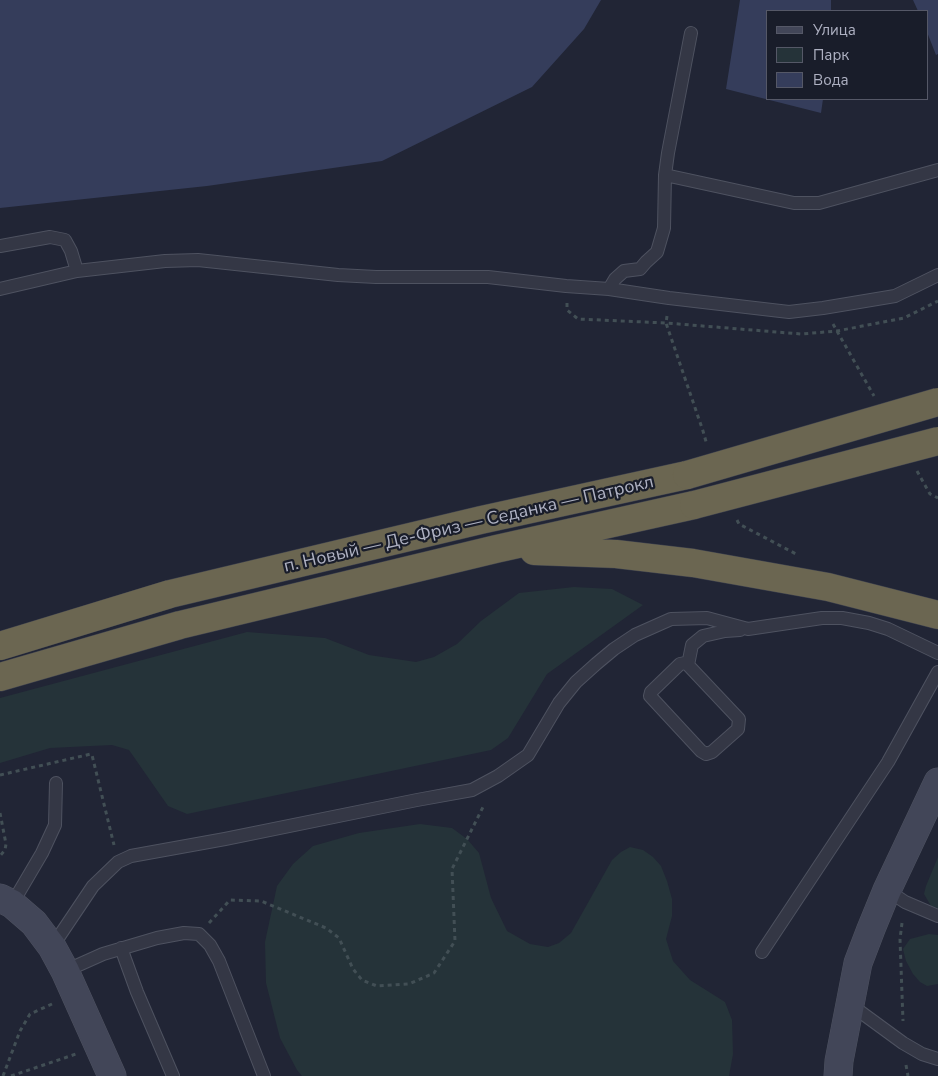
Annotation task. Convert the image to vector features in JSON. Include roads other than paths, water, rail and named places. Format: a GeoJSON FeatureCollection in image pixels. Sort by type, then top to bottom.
{"type":"FeatureCollection","features":[{"type":"Feature","properties":{"kind":"highway","name":"п. Новый — Де-Фриз — Седанка — Патрокл"},"geometry":{"type":"LineString","coordinates":[[0,646],[170,594],[481,520],[686,475],[938,402]]}},
{"type":"Feature","properties":{"kind":"highway","name":"п. Новый — Де-Фриз — Седанка — Патрокл"},"geometry":{"type":"LineString","coordinates":[[0,677],[180,625],[694,505],[938,441]]}},
{"type":"Feature","properties":{"kind":"highway"},"geometry":{"type":"LineString","coordinates":[[496,550],[616,554],[693,564],[819,586],[887,601],[938,615]]}},
{"type":"Feature","properties":{"kind":"main road"},"geometry":{"type":"LineString","coordinates":[[838,1076],[839,1060],[858,963],[871,929],[896,896],[938,782]]}},
{"type":"Feature","properties":{"kind":"main road"},"geometry":{"type":"LineString","coordinates":[[6,901],[34,923],[52,947],[112,1076]]}},
{"type":"Feature","properties":{"kind":"lane"},"geometry":{"type":"LineString","coordinates":[[609,289],[624,271],[640,269],[657,252],[664,228],[665,176],[668,153],[691,34]]}},
{"type":"Feature","properties":{"kind":"lane"},"geometry":{"type":"LineString","coordinates":[[665,176],[794,203],[819,203],[938,170]]}},
{"type":"Feature","properties":{"kind":"lane"},"geometry":{"type":"LineString","coordinates":[[0,246],[50,237],[65,240],[71,251],[76,271]]}},
{"type":"Feature","properties":{"kind":"lane"},"geometry":{"type":"LineString","coordinates":[[0,289],[76,271],[165,261],[198,260],[338,275],[488,277],[609,289],[789,312],[895,296],[938,275]]}},
{"type":"Feature","properties":{"kind":"lane"},"geometry":{"type":"LineString","coordinates":[[52,947],[93,886],[118,862],[130,856],[472,790],[498,776],[528,755],[559,703],[576,682],[614,649],[635,635],[671,619],[707,618],[748,629]]}},
{"type":"Feature","properties":{"kind":"lane"},"geometry":{"type":"LineString","coordinates":[[688,665],[692,646],[704,636],[822,618],[842,618],[888,629],[938,653]]}},
{"type":"Feature","properties":{"kind":"lane"},"geometry":{"type":"LineString","coordinates":[[680,664],[688,665],[740,719],[738,729],[712,752],[706,754],[701,751],[650,696],[650,692],[680,664]]}},
{"type":"Feature","properties":{"kind":"lane"},"geometry":{"type":"LineString","coordinates":[[762,952],[888,762],[938,672]]}},
{"type":"Feature","properties":{"kind":"lane"},"geometry":{"type":"LineString","coordinates":[[6,901],[42,853],[55,825],[56,783]]}},
{"type":"Feature","properties":{"kind":"lane"},"geometry":{"type":"LineString","coordinates":[[896,896],[938,916]]}},
{"type":"Feature","properties":{"kind":"lane"},"geometry":{"type":"LineString","coordinates":[[64,971],[104,954],[156,938],[184,933],[199,934],[210,945],[219,961],[264,1076]]}},
{"type":"Feature","properties":{"kind":"lane"},"geometry":{"type":"LineString","coordinates":[[121,948],[137,992],[173,1076]]}},
{"type":"Feature","properties":{"kind":"lane"},"geometry":{"type":"LineString","coordinates":[[850,1005],[903,1043],[922,1054],[938,1059]]}},
{"type":"Feature","properties":{"kind":"water"},"geometry":{"type":"Polygon","coordinates":[[[0,0],[601,0],[584,29],[532,87],[382,161],[207,186],[0,208],[0,0]]]}},
{"type":"Feature","properties":{"kind":"water"},"geometry":{"type":"Polygon","coordinates":[[[740,0],[831,0],[831,10],[766,10],[766,99],[726,89],[740,0]]]}},
{"type":"Feature","properties":{"kind":"water"},"geometry":{"type":"Polygon","coordinates":[[[913,0],[938,0],[938,54],[936,55],[928,35],[928,10],[918,10],[913,0]]]}},
{"type":"Feature","properties":{"kind":"water"},"geometry":{"type":"Polygon","coordinates":[[[770,100],[823,100],[821,113],[770,100]]]}}]}
